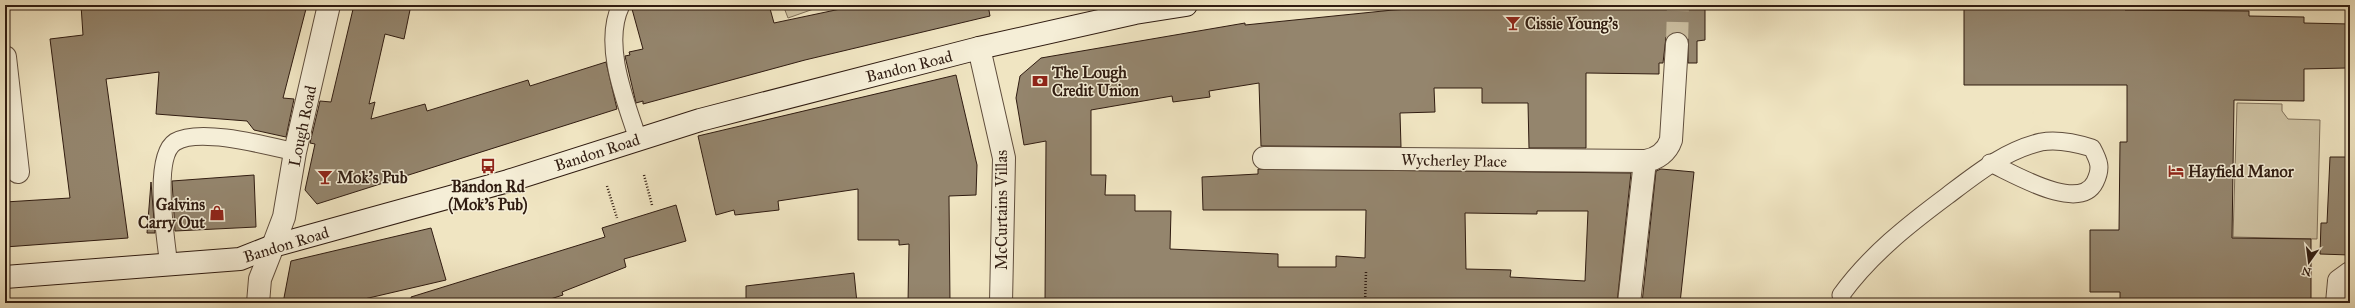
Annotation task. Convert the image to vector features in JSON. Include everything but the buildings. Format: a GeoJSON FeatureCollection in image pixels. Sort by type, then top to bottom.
{"type":"FeatureCollection","features":[{"type":"Feature","properties":{"kind":"street","name":"Lough Road"},"geometry":{"type":"LineString","coordinates":[[258,303],[260,279],[284,217],[295,152],[329,5]]}},
{"type":"Feature","properties":{"kind":"street","name":"Bandon Road"},"geometry":{"type":"LineString","coordinates":[[5,277],[169,266],[240,259],[273,246],[508,181],[700,120],[979,48],[1128,15],[1186,5]]}},
{"type":"Feature","properties":{"kind":"street"},"geometry":{"type":"LineString","coordinates":[[1629,303],[1645,161],[1659,156],[1669,146],[1671,140],[1677,44]]}},
{"type":"Feature","properties":{"kind":"street","name":"McCurtains Villas"},"geometry":{"type":"LineString","coordinates":[[979,48],[1004,158],[1001,303]]}},
{"type":"Feature","properties":{"kind":"street"},"geometry":{"type":"LineString","coordinates":[[5,57],[18,172]]}},
{"type":"Feature","properties":{"kind":"street","name":"Wycherley Place"},"geometry":{"type":"LineString","coordinates":[[1264,158],[1645,161]]}},
{"type":"Feature","properties":{"kind":"street"},"geometry":{"type":"LineString","coordinates":[[2337,303],[2339,281],[2350,273]]}},
{"type":"Feature","properties":{"kind":"lane"},"geometry":{"type":"LineString","coordinates":[[620,5],[615,17],[613,39],[620,80],[638,139]]}},
{"type":"Feature","properties":{"kind":"lane"},"geometry":{"type":"LineString","coordinates":[[169,266],[162,177],[166,155],[175,142],[190,138],[229,138],[295,152]]}},
{"type":"Feature","properties":{"kind":"lane"},"geometry":{"type":"LineString","coordinates":[[1843,303],[1841,295],[1846,288],[1864,267],[1901,231],[1990,163],[2013,151],[2042,142],[2074,142],[2092,148],[2099,160],[2100,171],[2094,185],[2084,192],[2063,193],[2036,185],[1990,163]]}},
{"type":"Feature","properties":{"kind":"path"},"geometry":{"type":"LineString","coordinates":[[644,175],[652,205]]}},
{"type":"Feature","properties":{"kind":"path"},"geometry":{"type":"LineString","coordinates":[[607,186],[617,218]]}},
{"type":"Feature","properties":{"kind":"path"},"geometry":{"type":"LineString","coordinates":[[1365,303],[1366,272]]}},
{"type":"Feature","properties":{"kind":"shaded area"},"geometry":{"type":"Polygon","coordinates":[[[783,5],[825,5],[788,18],[783,5]]]}},
{"type":"Feature","properties":{"kind":"shaded area"},"geometry":{"type":"Polygon","coordinates":[[[2237,103],[2282,104],[2282,111],[2288,119],[2320,120],[2317,239],[2233,237],[2237,103]]]}},
{"type":"Feature","properties":{"kind":"tunnel"},"geometry":{"type":"LineString","coordinates":[[1677,44],[1678,5]]}},
{"type":"Feature","properties":{"kind":"place","name":"Cissie Young’s"},"geometry":{"type":"Point","coordinates":[1513,23]}},
{"type":"Feature","properties":{"kind":"place","name":"The Lough Credit Union"},"geometry":{"type":"Point","coordinates":[1040,81]}},
{"type":"Feature","properties":{"kind":"place","name":"Bandon Rd (Mok's Pub)"},"geometry":{"type":"Point","coordinates":[488,166]}},
{"type":"Feature","properties":{"kind":"place","name":"Hayfield Manor"},"geometry":{"type":"Point","coordinates":[2176,171]}},
{"type":"Feature","properties":{"kind":"place","name":"Mok's Pub"},"geometry":{"type":"Point","coordinates":[325,177]}},
{"type":"Feature","properties":{"kind":"place","name":"Galvins Carry Out"},"geometry":{"type":"Point","coordinates":[217,213]}}]}
